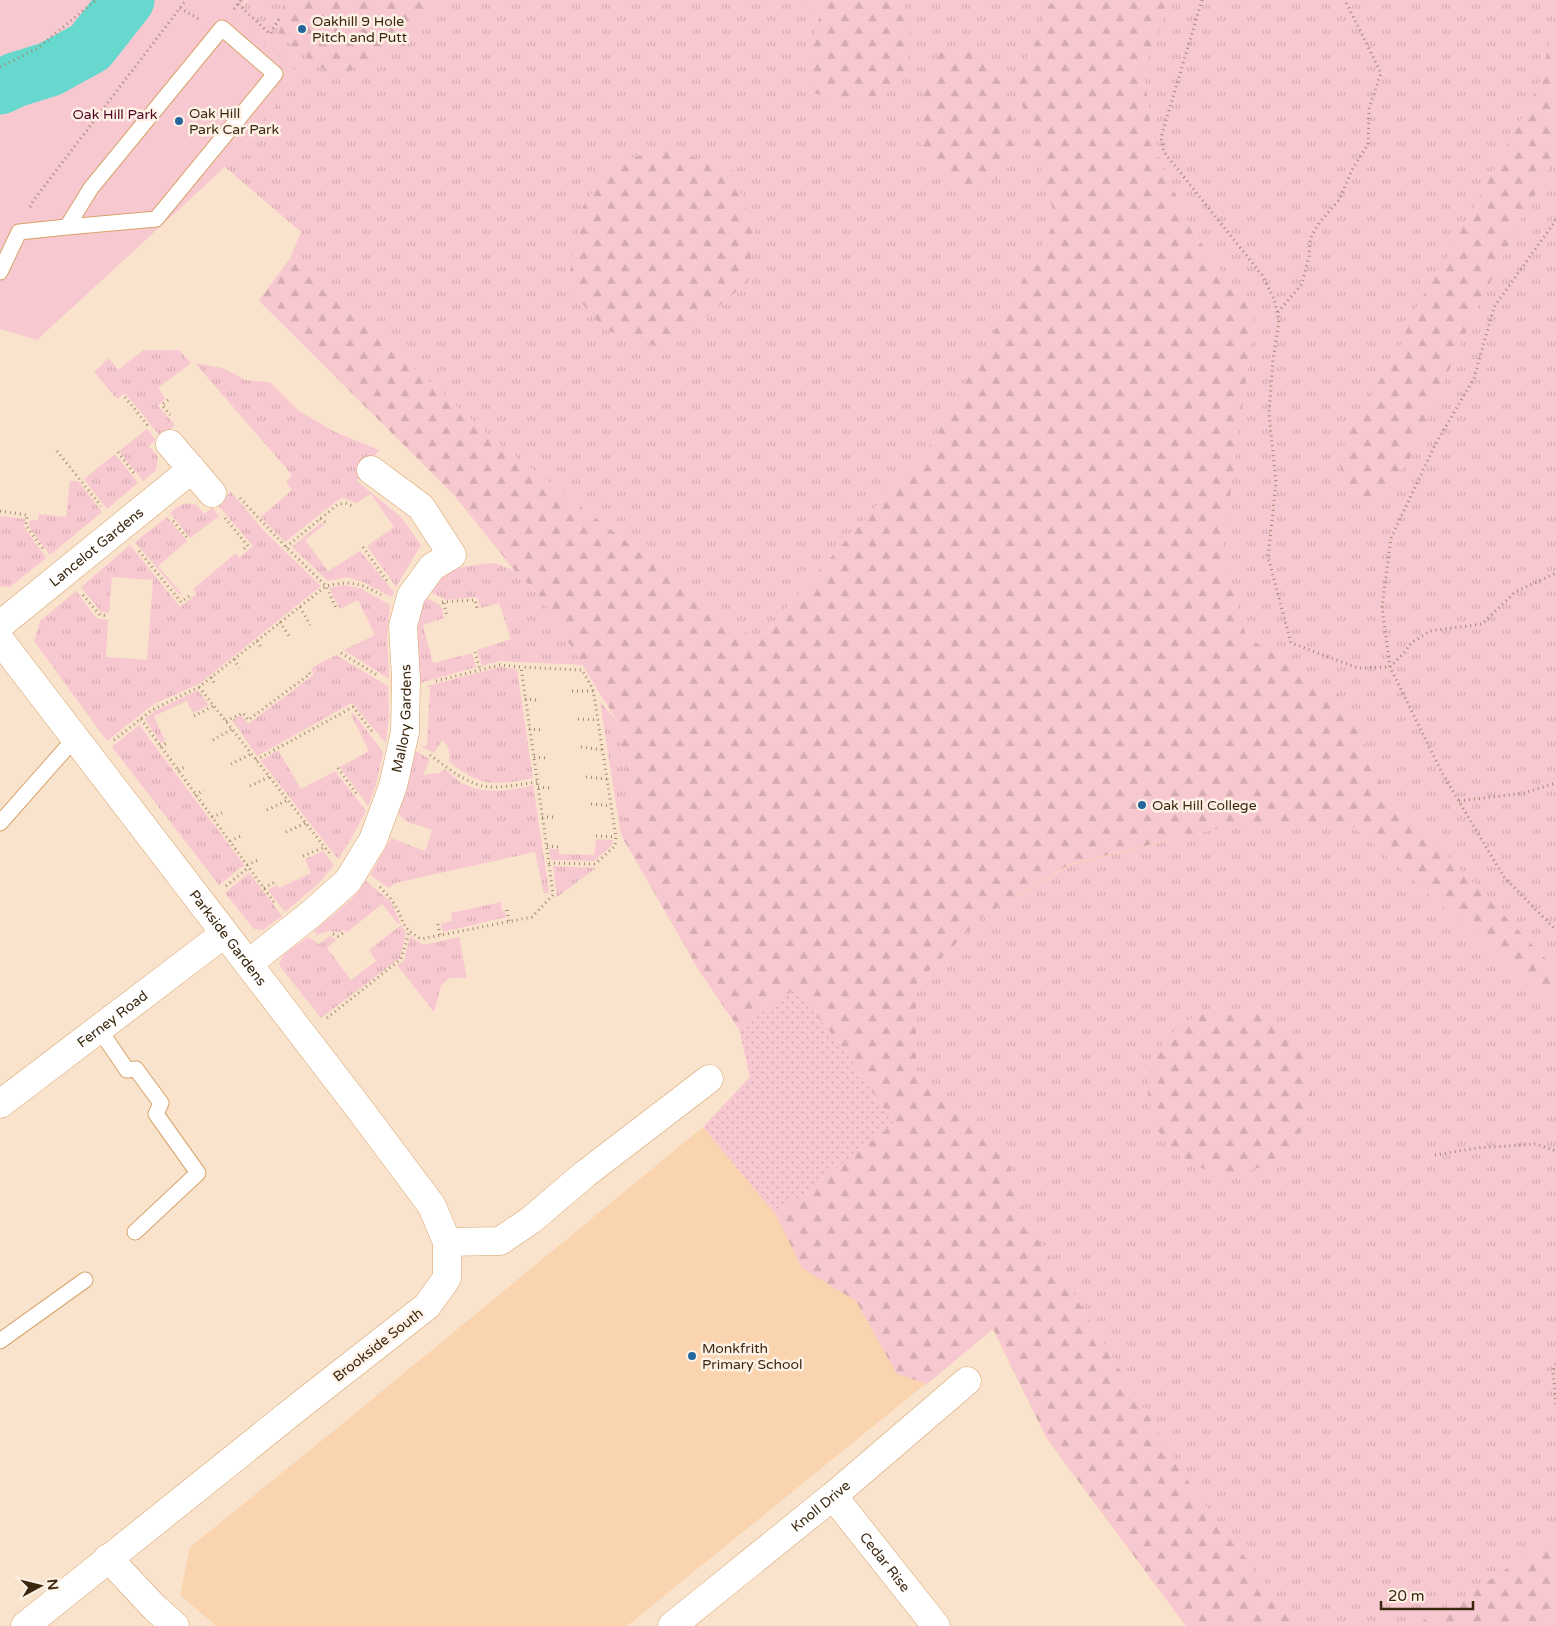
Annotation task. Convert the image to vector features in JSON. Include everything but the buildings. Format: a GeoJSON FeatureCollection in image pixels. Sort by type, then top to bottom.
{"type":"FeatureCollection","features":[{"type":"Feature","properties":{"kind":"street"},"geometry":{"type":"LineString","coordinates":[[172,432],[192,469],[225,494]]}},
{"type":"Feature","properties":{"kind":"street","name":"Lancelot Gardens"},"geometry":{"type":"LineString","coordinates":[[0,625],[192,469]]}},
{"type":"Feature","properties":{"kind":"street","name":"Mallory Gardens"},"geometry":{"type":"LineString","coordinates":[[248,964],[348,881],[373,840],[393,786],[404,738],[406,688],[403,626],[411,596],[432,567],[452,555],[422,507],[371,470]]}},
{"type":"Feature","properties":{"kind":"street","name":"Parkside Gardens"},"geometry":{"type":"LineString","coordinates":[[0,640],[432,1206],[447,1242]]}},
{"type":"Feature","properties":{"kind":"street","name":"Ferney Road"},"geometry":{"type":"LineString","coordinates":[[0,1104],[224,934]]}},
{"type":"Feature","properties":{"kind":"street"},"geometry":{"type":"LineString","coordinates":[[447,1242],[500,1241],[531,1220],[585,1174],[709,1079]]}},
{"type":"Feature","properties":{"kind":"street","name":"Brookside South"},"geometry":{"type":"LineString","coordinates":[[25,1626],[108,1558],[427,1306],[447,1278],[447,1242]]}},
{"type":"Feature","properties":{"kind":"street","name":"Knoll Drive"},"geometry":{"type":"LineString","coordinates":[[672,1626],[833,1496],[967,1381]]}},
{"type":"Feature","properties":{"kind":"street","name":"Cedar Rise"},"geometry":{"type":"LineString","coordinates":[[833,1496],[936,1626]]}},
{"type":"Feature","properties":{"kind":"street"},"geometry":{"type":"LineString","coordinates":[[108,1558],[155,1608],[175,1626]]}},
{"type":"Feature","properties":{"kind":"lane"},"geometry":{"type":"LineString","coordinates":[[0,272],[19,232],[156,218],[274,74],[222,28],[91,188],[67,226]]}},
{"type":"Feature","properties":{"kind":"lane"},"geometry":{"type":"LineString","coordinates":[[0,824],[84,748]]}},
{"type":"Feature","properties":{"kind":"lane"},"geometry":{"type":"LineString","coordinates":[[99,1029],[127,1070],[136,1069],[161,1103],[156,1114],[198,1173],[135,1232]]}},
{"type":"Feature","properties":{"kind":"lane"},"geometry":{"type":"LineString","coordinates":[[0,1341],[85,1280]]}},
{"type":"Feature","properties":{"kind":"path"},"geometry":{"type":"LineString","coordinates":[[0,67],[38,48],[96,0]]}},
{"type":"Feature","properties":{"kind":"path"},"geometry":{"type":"LineString","coordinates":[[19,232],[33,201],[186,0]]}},
{"type":"Feature","properties":{"kind":"path"},"geometry":{"type":"LineString","coordinates":[[1202,0],[1161,137],[1164,152],[1262,275],[1274,299],[1279,320],[1269,413],[1276,483],[1268,557],[1291,643],[1358,668],[1390,667],[1411,643],[1430,631],[1482,624],[1515,592],[1556,573]]}},
{"type":"Feature","properties":{"kind":"path"},"geometry":{"type":"LineString","coordinates":[[1277,312],[1302,284],[1309,256],[1310,238],[1319,223],[1339,200],[1353,168],[1368,144],[1369,108],[1381,73],[1346,0]]}},
{"type":"Feature","properties":{"kind":"path"},"geometry":{"type":"LineString","coordinates":[[238,4],[270,34],[279,19]]}},
{"type":"Feature","properties":{"kind":"path"},"geometry":{"type":"LineString","coordinates":[[1556,220],[1494,307],[1474,378],[1434,445],[1391,538],[1382,607],[1390,667],[1442,773],[1504,877],[1556,930]]}},
{"type":"Feature","properties":{"kind":"path"},"geometry":{"type":"LineString","coordinates":[[125,397],[149,427]]}},
{"type":"Feature","properties":{"kind":"path"},"geometry":{"type":"LineString","coordinates":[[168,400],[162,405],[172,432]]}},
{"type":"Feature","properties":{"kind":"path"},"geometry":{"type":"LineString","coordinates":[[57,451],[107,514]]}},
{"type":"Feature","properties":{"kind":"path"},"geometry":{"type":"LineString","coordinates":[[225,494],[286,547],[326,586],[337,610]]}},
{"type":"Feature","properties":{"kind":"path"},"geometry":{"type":"LineString","coordinates":[[286,547],[337,505],[345,503],[352,506]]}},
{"type":"Feature","properties":{"kind":"path"},"geometry":{"type":"LineString","coordinates":[[0,511],[27,514],[26,526],[46,552]]}},
{"type":"Feature","properties":{"kind":"path"},"geometry":{"type":"LineString","coordinates":[[224,518],[248,546],[241,551]]}},
{"type":"Feature","properties":{"kind":"path"},"geometry":{"type":"LineString","coordinates":[[171,519],[189,540]]}},
{"type":"Feature","properties":{"kind":"path"},"geometry":{"type":"LineString","coordinates":[[320,519],[328,524]]}},
{"type":"Feature","properties":{"kind":"path"},"geometry":{"type":"LineString","coordinates":[[136,548],[182,602],[192,594]]}},
{"type":"Feature","properties":{"kind":"path"},"geometry":{"type":"LineString","coordinates":[[84,748],[140,719],[152,710],[199,687],[326,586],[343,582],[357,583],[385,597]]}},
{"type":"Feature","properties":{"kind":"path"},"geometry":{"type":"LineString","coordinates":[[416,588],[444,603],[475,600],[477,608]]}},
{"type":"Feature","properties":{"kind":"path"},"geometry":{"type":"LineString","coordinates":[[82,593],[100,615],[108,616]]}},
{"type":"Feature","properties":{"kind":"path"},"geometry":{"type":"LineString","coordinates":[[444,603],[447,617]]}},
{"type":"Feature","properties":{"kind":"path"},"geometry":{"type":"LineString","coordinates":[[300,607],[310,625]]}},
{"type":"Feature","properties":{"kind":"path"},"geometry":{"type":"LineString","coordinates":[[280,622],[289,636]]}},
{"type":"Feature","properties":{"kind":"path"},"geometry":{"type":"LineString","coordinates":[[257,641],[262,649]]}},
{"type":"Feature","properties":{"kind":"path"},"geometry":{"type":"LineString","coordinates":[[475,652],[480,670]]}},
{"type":"Feature","properties":{"kind":"path"},"geometry":{"type":"LineString","coordinates":[[234,659],[239,668]]}},
{"type":"Feature","properties":{"kind":"path"},"geometry":{"type":"LineString","coordinates":[[406,688],[500,665],[582,670],[594,691],[616,837],[615,846],[595,864],[549,863]]}},
{"type":"Feature","properties":{"kind":"path"},"geometry":{"type":"LineString","coordinates":[[199,687],[325,847],[352,874],[380,887],[393,902],[401,922],[409,932],[421,939],[532,917],[554,895],[521,667]]}},
{"type":"Feature","properties":{"kind":"path"},"geometry":{"type":"LineString","coordinates":[[226,721],[243,713],[248,720],[310,674],[308,669]]}},
{"type":"Feature","properties":{"kind":"path"},"geometry":{"type":"LineString","coordinates":[[212,678],[215,685]]}},
{"type":"Feature","properties":{"kind":"path"},"geometry":{"type":"LineString","coordinates":[[572,690],[594,691]]}},
{"type":"Feature","properties":{"kind":"path"},"geometry":{"type":"LineString","coordinates":[[525,700],[536,700]]}},
{"type":"Feature","properties":{"kind":"path"},"geometry":{"type":"LineString","coordinates":[[194,716],[214,706]]}},
{"type":"Feature","properties":{"kind":"path"},"geometry":{"type":"LineString","coordinates":[[256,760],[353,707],[398,766]]}},
{"type":"Feature","properties":{"kind":"path"},"geometry":{"type":"LineString","coordinates":[[140,719],[293,928]]}},
{"type":"Feature","properties":{"kind":"path"},"geometry":{"type":"LineString","coordinates":[[578,719],[598,720]]}},
{"type":"Feature","properties":{"kind":"path"},"geometry":{"type":"LineString","coordinates":[[213,740],[232,729]]}},
{"type":"Feature","properties":{"kind":"path"},"geometry":{"type":"LineString","coordinates":[[529,729],[542,730]]}},
{"type":"Feature","properties":{"kind":"path"},"geometry":{"type":"LineString","coordinates":[[404,738],[461,777],[483,786],[537,782]]}},
{"type":"Feature","properties":{"kind":"path"},"geometry":{"type":"LineString","coordinates":[[160,746],[167,743]]}},
{"type":"Feature","properties":{"kind":"path"},"geometry":{"type":"LineString","coordinates":[[581,747],[603,750]]}},
{"type":"Feature","properties":{"kind":"path"},"geometry":{"type":"LineString","coordinates":[[232,764],[251,754]]}},
{"type":"Feature","properties":{"kind":"path"},"geometry":{"type":"LineString","coordinates":[[534,757],[546,758]]}},
{"type":"Feature","properties":{"kind":"path"},"geometry":{"type":"LineString","coordinates":[[178,770],[187,766]]}},
{"type":"Feature","properties":{"kind":"path"},"geometry":{"type":"LineString","coordinates":[[250,786],[269,777]]}},
{"type":"Feature","properties":{"kind":"path"},"geometry":{"type":"LineString","coordinates":[[586,777],[608,779]]}},
{"type":"Feature","properties":{"kind":"path"},"geometry":{"type":"LineString","coordinates":[[1458,801],[1524,793],[1556,783]]}},
{"type":"Feature","properties":{"kind":"path"},"geometry":{"type":"LineString","coordinates":[[538,787],[551,788]]}},
{"type":"Feature","properties":{"kind":"path"},"geometry":{"type":"LineString","coordinates":[[195,795],[204,790]]}},
{"type":"Feature","properties":{"kind":"path"},"geometry":{"type":"LineString","coordinates":[[267,810],[288,800]]}},
{"type":"Feature","properties":{"kind":"path"},"geometry":{"type":"LineString","coordinates":[[591,804],[611,806]]}},
{"type":"Feature","properties":{"kind":"path"},"geometry":{"type":"LineString","coordinates":[[212,818],[222,813]]}},
{"type":"Feature","properties":{"kind":"path"},"geometry":{"type":"LineString","coordinates":[[542,816],[555,817]]}},
{"type":"Feature","properties":{"kind":"path"},"geometry":{"type":"LineString","coordinates":[[286,832],[306,823]]}},
{"type":"Feature","properties":{"kind":"path"},"geometry":{"type":"LineString","coordinates":[[230,841],[241,836]]}},
{"type":"Feature","properties":{"kind":"path"},"geometry":{"type":"LineString","coordinates":[[596,836],[616,837]]}},
{"type":"Feature","properties":{"kind":"path"},"geometry":{"type":"LineString","coordinates":[[547,846],[559,847]]}},
{"type":"Feature","properties":{"kind":"path"},"geometry":{"type":"LineString","coordinates":[[303,856],[325,847]]}},
{"type":"Feature","properties":{"kind":"path"},"geometry":{"type":"LineString","coordinates":[[247,865],[258,860]]}},
{"type":"Feature","properties":{"kind":"path"},"geometry":{"type":"LineString","coordinates":[[264,888],[276,882]]}},
{"type":"Feature","properties":{"kind":"path"},"geometry":{"type":"LineString","coordinates":[[507,910],[509,921]]}},
{"type":"Feature","properties":{"kind":"path"},"geometry":{"type":"LineString","coordinates":[[438,924],[440,935]]}},
{"type":"Feature","properties":{"kind":"path"},"geometry":{"type":"LineString","coordinates":[[304,1036],[401,958],[409,932]]}},
{"type":"Feature","properties":{"kind":"path"},"geometry":{"type":"LineString","coordinates":[[1435,1155],[1477,1148],[1536,1144],[1556,1150]]}},
{"type":"Feature","properties":{"kind":"path"},"geometry":{"type":"LineString","coordinates":[[1556,1364],[1553,1370],[1556,1404]]}},
{"type":"Feature","properties":{"kind":"shaded area","name":"Oak Hill College"},"geometry":{"type":"Polygon","coordinates":[[[1556,0],[1556,1626],[1186,1626],[1047,1439],[993,1329],[627,1626],[216,1626],[180,1595],[190,1547],[703,1127],[776,1214],[796,990],[739,1029],[698,969],[757,641],[1556,0]]]}},
{"type":"Feature","properties":{"kind":"green space","name":"Oak Hill Park"},"geometry":{"type":"Polygon","coordinates":[[[0,0],[246,0],[235,17],[300,75],[225,167],[37,340],[0,329],[0,0]]]}},
{"type":"Feature","properties":{"kind":"green space"},"geometry":{"type":"Polygon","coordinates":[[[248,0],[1556,0],[1556,967],[1545,958],[1385,791],[1346,700],[1246,636],[1222,555],[1255,316],[1193,232],[1153,145],[1144,71],[1056,220],[932,443],[757,641],[500,445],[290,258],[301,232],[225,167],[299,75],[234,17],[248,0]]]}},
{"type":"Feature","properties":{"kind":"green space"},"geometry":{"type":"Polygon","coordinates":[[[284,0],[431,0],[433,6],[404,47],[334,77],[279,36],[284,0]]]}},
{"type":"Feature","properties":{"kind":"green space"},"geometry":{"type":"Polygon","coordinates":[[[802,0],[904,0],[913,43],[900,86],[861,102],[811,93],[805,70],[820,14],[802,0]]]}},
{"type":"Feature","properties":{"kind":"green space"},"geometry":{"type":"Polygon","coordinates":[[[1056,0],[1171,0],[1144,70],[1153,145],[1193,232],[1255,316],[1222,555],[1246,636],[1346,700],[1385,791],[1545,958],[1556,967],[1556,1007],[1355,828],[1228,826],[1070,864],[983,916],[916,984],[916,1071],[961,1110],[1008,1160],[1024,1217],[1066,1281],[1194,1491],[1272,1592],[1295,1626],[1186,1626],[1047,1439],[993,1329],[927,1384],[897,1374],[856,1301],[802,1268],[776,1215],[894,1123],[795,990],[739,1029],[698,969],[621,835],[632,800],[617,721],[540,596],[515,571],[453,494],[259,301],[290,258],[500,445],[757,641],[932,443],[1056,220],[1016,82],[1038,37],[1046,7],[1056,0]]]}},
{"type":"Feature","properties":{"kind":"green space"},"geometry":{"type":"Polygon","coordinates":[[[1556,18],[1556,157],[1522,217],[1461,343],[1410,459],[1374,503],[1347,499],[1339,459],[1351,426],[1400,348],[1413,312],[1449,254],[1539,85],[1556,18]]]}},
{"type":"Feature","properties":{"kind":"green space"},"geometry":{"type":"Polygon","coordinates":[[[971,50],[999,65],[1016,149],[996,179],[953,188],[918,140],[925,89],[940,53],[971,50]]]}},
{"type":"Feature","properties":{"kind":"green space"},"geometry":{"type":"Polygon","coordinates":[[[669,149],[734,171],[754,233],[748,282],[667,349],[605,330],[567,286],[583,206],[613,162],[669,149]]]}},
{"type":"Feature","properties":{"kind":"green space"},"geometry":{"type":"Polygon","coordinates":[[[143,350],[179,350],[191,363],[158,388],[165,398],[158,406],[175,425],[161,437],[125,393],[117,399],[94,372],[109,358],[118,370],[143,350]]]}},
{"type":"Feature","properties":{"kind":"green space"},"geometry":{"type":"Polygon","coordinates":[[[195,363],[223,368],[245,380],[270,382],[299,411],[335,432],[379,450],[357,481],[401,517],[421,545],[396,587],[367,546],[394,527],[371,494],[356,503],[342,497],[285,542],[261,517],[292,490],[286,482],[292,475],[195,363]]]}},
{"type":"Feature","properties":{"kind":"green space"},"geometry":{"type":"Polygon","coordinates":[[[147,429],[156,440],[149,446],[158,457],[156,470],[143,481],[119,451],[147,429]]]}},
{"type":"Feature","properties":{"kind":"green space"},"geometry":{"type":"Polygon","coordinates":[[[115,454],[138,483],[107,509],[84,479],[115,454]]]}},
{"type":"Feature","properties":{"kind":"green space"},"geometry":{"type":"Polygon","coordinates":[[[70,481],[78,481],[102,512],[50,555],[29,527],[30,520],[38,520],[39,514],[66,517],[70,481]]]}},
{"type":"Feature","properties":{"kind":"green space"},"geometry":{"type":"Polygon","coordinates":[[[231,492],[265,532],[321,586],[199,684],[154,704],[107,741],[34,641],[40,621],[76,591],[96,618],[108,620],[106,657],[147,660],[153,580],[112,577],[109,613],[101,612],[81,587],[130,545],[180,607],[196,594],[193,589],[236,553],[239,558],[253,546],[217,504],[231,492]]]}},
{"type":"Feature","properties":{"kind":"green space"},"geometry":{"type":"Polygon","coordinates":[[[186,503],[197,505],[204,514],[212,508],[219,516],[190,538],[170,513],[186,503]]]}},
{"type":"Feature","properties":{"kind":"green space"},"geometry":{"type":"Polygon","coordinates":[[[0,516],[25,519],[24,527],[46,558],[10,587],[0,586],[0,516]]]}},
{"type":"Feature","properties":{"kind":"green space"},"geometry":{"type":"Polygon","coordinates":[[[167,517],[187,541],[158,566],[181,593],[180,595],[135,542],[167,517]]]}},
{"type":"Feature","properties":{"kind":"green space"},"geometry":{"type":"Polygon","coordinates":[[[321,523],[324,525],[305,540],[328,571],[360,551],[394,592],[392,597],[365,583],[347,577],[328,581],[292,547],[321,523]]]}},
{"type":"Feature","properties":{"kind":"green space"},"geometry":{"type":"Polygon","coordinates":[[[495,563],[515,571],[540,596],[583,665],[500,661],[482,666],[477,650],[511,639],[499,603],[481,608],[477,597],[446,600],[425,589],[431,582],[447,572],[476,565],[495,563]]]}},
{"type":"Feature","properties":{"kind":"green space"},"geometry":{"type":"Polygon","coordinates":[[[343,585],[360,588],[390,605],[387,637],[389,679],[344,650],[375,635],[358,600],[340,609],[329,588],[343,585]]]}},
{"type":"Feature","properties":{"kind":"green space"},"geometry":{"type":"Polygon","coordinates":[[[421,595],[441,605],[444,618],[423,625],[433,663],[472,653],[476,667],[420,683],[417,681],[415,622],[421,595]]]}},
{"type":"Feature","properties":{"kind":"green space"},"geometry":{"type":"Polygon","coordinates":[[[336,655],[388,686],[389,713],[386,743],[352,703],[257,756],[232,720],[241,715],[248,724],[314,675],[311,668],[336,655]]]}},
{"type":"Feature","properties":{"kind":"green space"},"geometry":{"type":"Polygon","coordinates":[[[500,667],[517,669],[533,778],[498,783],[470,776],[449,762],[448,747],[442,740],[434,753],[422,747],[427,745],[430,688],[427,686],[500,667]]]}},
{"type":"Feature","properties":{"kind":"green space"},"geometry":{"type":"Polygon","coordinates":[[[198,690],[209,705],[193,713],[187,701],[154,716],[165,741],[161,743],[145,719],[155,711],[198,690]]]}},
{"type":"Feature","properties":{"kind":"green space"},"geometry":{"type":"Polygon","coordinates":[[[600,702],[617,721],[632,800],[621,835],[600,702]]]}},
{"type":"Feature","properties":{"kind":"green space"},"geometry":{"type":"Polygon","coordinates":[[[353,713],[383,752],[376,785],[368,806],[340,767],[369,751],[351,715],[353,713]]]}},
{"type":"Feature","properties":{"kind":"green space"},"geometry":{"type":"Polygon","coordinates":[[[139,725],[244,865],[219,885],[112,747],[139,725]]]}},
{"type":"Feature","properties":{"kind":"green space"},"geometry":{"type":"Polygon","coordinates":[[[278,750],[301,789],[335,771],[366,811],[338,859],[261,761],[278,750]]]}},
{"type":"Feature","properties":{"kind":"green space"},"geometry":{"type":"Polygon","coordinates":[[[413,750],[430,759],[423,775],[439,773],[445,769],[464,784],[489,791],[516,789],[533,785],[549,892],[544,894],[535,852],[395,883],[389,888],[370,875],[391,838],[425,851],[432,830],[405,821],[399,814],[399,804],[413,750]]]}},
{"type":"Feature","properties":{"kind":"green space"},"geometry":{"type":"Polygon","coordinates":[[[1228,826],[1355,828],[1556,1007],[1556,1536],[1455,1603],[1413,1626],[1295,1626],[1272,1592],[1194,1491],[1066,1281],[1024,1217],[1008,1160],[961,1110],[916,1071],[916,984],[983,916],[1070,865],[1228,826]]]}},
{"type":"Feature","properties":{"kind":"green space"},"geometry":{"type":"Polygon","coordinates":[[[596,839],[613,840],[612,845],[594,861],[551,860],[549,849],[559,849],[559,854],[594,855],[596,839]]]}},
{"type":"Feature","properties":{"kind":"green space"},"geometry":{"type":"Polygon","coordinates":[[[323,851],[334,865],[317,885],[285,912],[268,890],[277,885],[279,888],[311,873],[305,859],[323,851]]]}},
{"type":"Feature","properties":{"kind":"green space"},"geometry":{"type":"Polygon","coordinates":[[[553,866],[596,868],[557,897],[553,866]]]}},
{"type":"Feature","properties":{"kind":"green space"},"geometry":{"type":"Polygon","coordinates":[[[249,873],[282,916],[263,930],[254,929],[225,893],[249,873]]]}},
{"type":"Feature","properties":{"kind":"green space"},"geometry":{"type":"Polygon","coordinates":[[[366,881],[391,902],[400,923],[398,924],[382,904],[346,933],[344,929],[339,932],[328,931],[317,935],[314,931],[352,899],[366,881]]]}},
{"type":"Feature","properties":{"kind":"green space"},"geometry":{"type":"Polygon","coordinates":[[[501,902],[502,911],[505,910],[506,917],[443,932],[441,924],[452,921],[451,913],[501,902]]]}},
{"type":"Feature","properties":{"kind":"green space"},"geometry":{"type":"Polygon","coordinates":[[[401,925],[406,933],[400,958],[321,1018],[279,965],[283,955],[308,937],[319,944],[330,936],[336,940],[327,948],[351,980],[376,961],[369,950],[401,925]]]}},
{"type":"Feature","properties":{"kind":"green space"},"geometry":{"type":"Polygon","coordinates":[[[410,936],[423,945],[459,937],[467,978],[449,978],[441,986],[434,1012],[397,965],[404,961],[410,936]]]}},
{"type":"Feature","properties":{"kind":"green space"},"geometry":{"type":"Polygon","coordinates":[[[795,989],[844,1049],[894,1123],[776,1215],[703,1127],[750,1077],[739,1029],[795,989]]]}},
{"type":"Feature","properties":{"kind":"green space"},"geometry":{"type":"Polygon","coordinates":[[[1238,1009],[1254,1012],[1269,1018],[1294,1039],[1303,1052],[1309,1067],[1312,1091],[1311,1107],[1303,1130],[1282,1155],[1269,1164],[1254,1170],[1222,1173],[1206,1170],[1191,1164],[1166,1143],[1157,1130],[1151,1115],[1148,1083],[1151,1067],[1157,1052],[1178,1027],[1191,1018],[1206,1012],[1238,1009]]]}},
{"type":"Feature","properties":{"kind":"green space"},"geometry":{"type":"Polygon","coordinates":[[[1556,1536],[1556,1626],[1413,1626],[1455,1603],[1556,1536]]]}},
{"type":"Feature","properties":{"kind":"waterway"},"geometry":{"type":"LineString","coordinates":[[0,87],[15,80],[50,69],[90,47],[127,0]]}},
{"type":"Feature","properties":{"kind":"place","name":"Oakhill 9 Hole Pitch and Putt"},"geometry":{"type":"Point","coordinates":[302,29]}},
{"type":"Feature","properties":{"kind":"place","name":"Oak Hill Park Car Park"},"geometry":{"type":"Point","coordinates":[179,121]}},
{"type":"Feature","properties":{"kind":"place","name":"Oak Hill College"},"geometry":{"type":"Point","coordinates":[1142,805]}},
{"type":"Feature","properties":{"kind":"place","name":"Monkfrith Primary School"},"geometry":{"type":"Point","coordinates":[692,1356]}}]}
